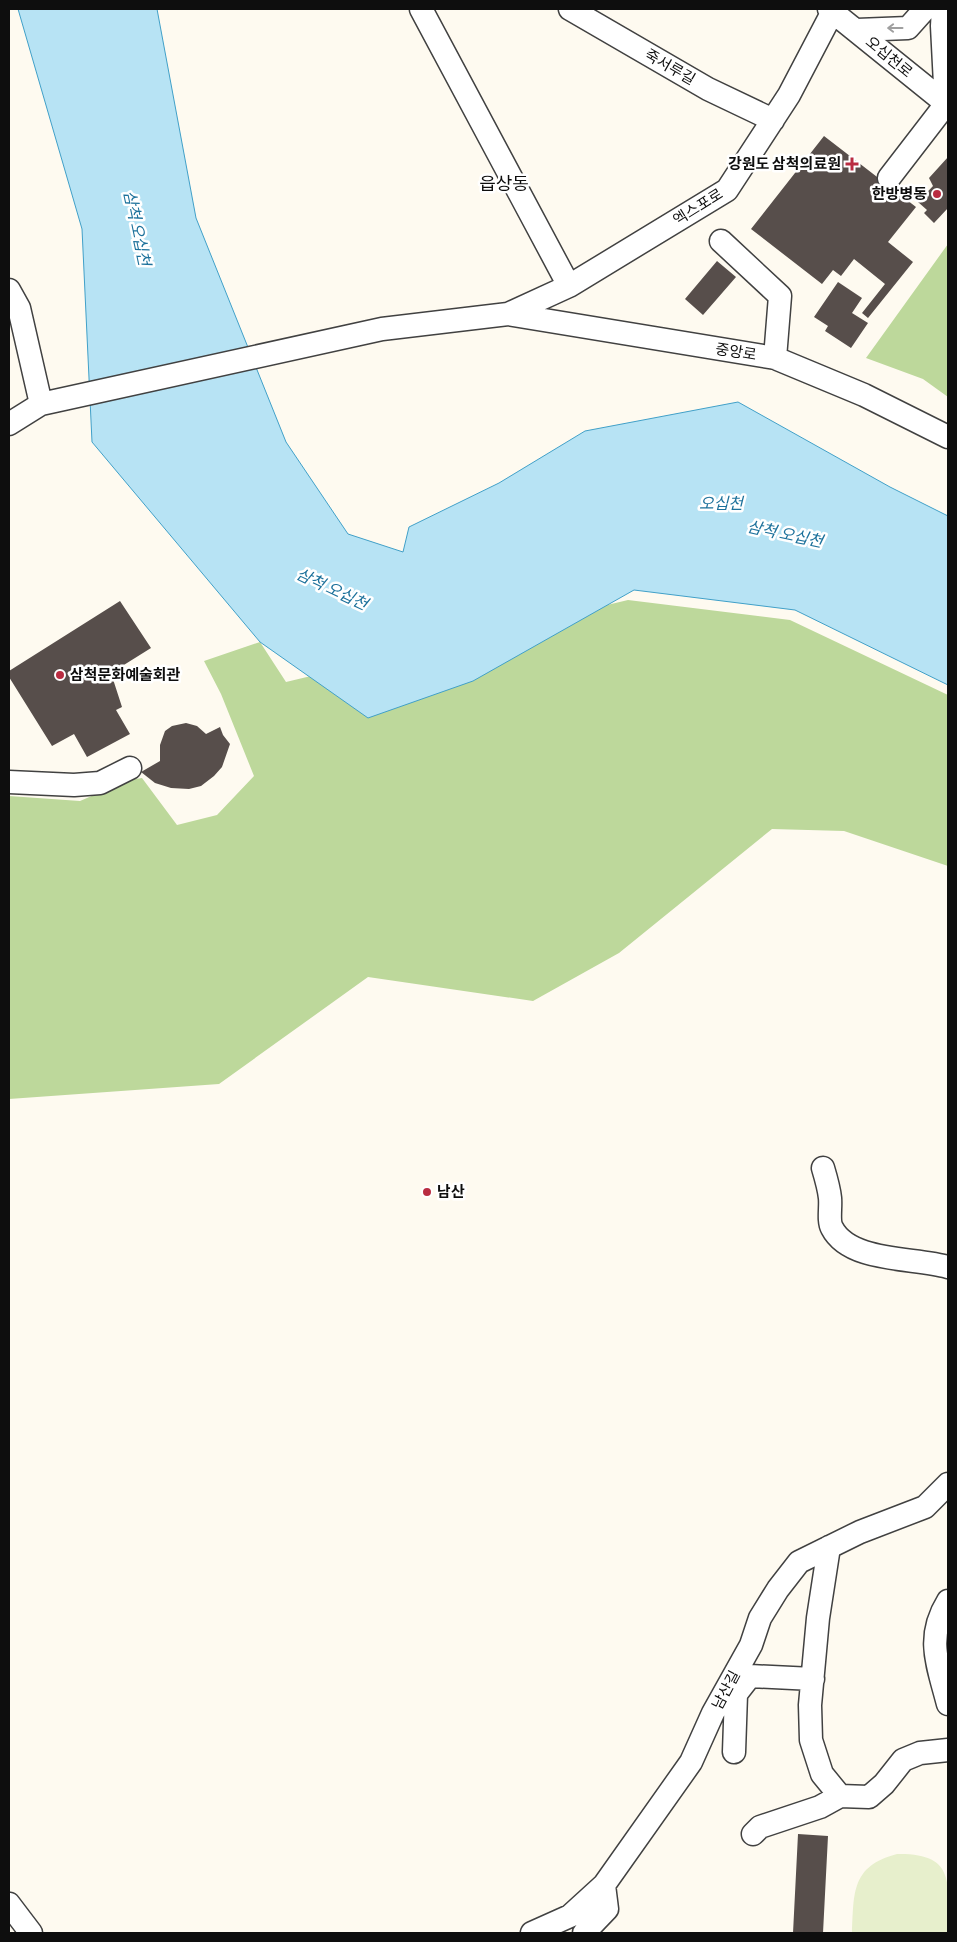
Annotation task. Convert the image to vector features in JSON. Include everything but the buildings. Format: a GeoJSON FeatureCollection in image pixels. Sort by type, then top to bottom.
{"type":"FeatureCollection","features":[{"type":"Feature","properties":{"kind":"street"},"geometry":{"type":"LineString","coordinates":[[421,9],[569,286]]}},
{"type":"Feature","properties":{"kind":"street","name":"죽서루길"},"geometry":{"type":"LineString","coordinates":[[570,9],[708,89],[773,120]]}},
{"type":"Feature","properties":{"kind":"street"},"geometry":{"type":"LineString","coordinates":[[857,30],[908,28],[926,9]]}},
{"type":"Feature","properties":{"kind":"street","name":"엑스포로"},"geometry":{"type":"LineString","coordinates":[[508,314],[569,286],[727,190],[789,95],[831,10]]}},
{"type":"Feature","properties":{"kind":"street","name":"오십천로"},"geometry":{"type":"LineString","coordinates":[[831,10],[947,104]]}},
{"type":"Feature","properties":{"kind":"street"},"geometry":{"type":"LineString","coordinates":[[889,178],[947,104],[944,20]]}},
{"type":"Feature","properties":{"kind":"street"},"geometry":{"type":"LineString","coordinates":[[721,241],[780,296],[775,358]]}},
{"type":"Feature","properties":{"kind":"street"},"geometry":{"type":"LineString","coordinates":[[9,290],[19,308],[41,404]]}},
{"type":"Feature","properties":{"kind":"street"},"geometry":{"type":"LineString","coordinates":[[9,424],[41,404],[382,329],[508,314]]}},
{"type":"Feature","properties":{"kind":"street","name":"중앙로"},"geometry":{"type":"LineString","coordinates":[[508,314],[775,358],[864,395],[948,438]]}},
{"type":"Feature","properties":{"kind":"street"},"geometry":{"type":"LineString","coordinates":[[9,782],[74,785],[100,784],[130,768]]}},
{"type":"Feature","properties":{"kind":"street"},"geometry":{"type":"LineString","coordinates":[[824,1168],[830,1197],[832,1227],[843,1242],[865,1253],[934,1262],[948,1267]]}},
{"type":"Feature","properties":{"kind":"street","name":"남산길"},"geometry":{"type":"LineString","coordinates":[[532,1933],[570,1916],[604,1885],[691,1762],[713,1713],[733,1689],[760,1618],[778,1589],[799,1562],[860,1532],[944,1497]]}},
{"type":"Feature","properties":{"kind":"street"},"geometry":{"type":"LineString","coordinates":[[829,1547],[818,1618],[810,1705],[811,1740],[822,1774],[840,1796]]}},
{"type":"Feature","properties":{"kind":"street"},"geometry":{"type":"LineString","coordinates":[[948,1601],[939,1616],[934,1640],[938,1666],[948,1704]]}},
{"type":"Feature","properties":{"kind":"street"},"geometry":{"type":"LineString","coordinates":[[734,1752],[733,1689],[750,1676],[813,1679]]}},
{"type":"Feature","properties":{"kind":"street"},"geometry":{"type":"LineString","coordinates":[[753,1834],[760,1827],[820,1807],[840,1796],[869,1797],[884,1784],[903,1760],[920,1753],[948,1750]]}},
{"type":"Feature","properties":{"kind":"street"},"geometry":{"type":"LineString","coordinates":[[584,1933],[607,1909],[604,1885]]}},
{"type":"Feature","properties":{"kind":"street"},"geometry":{"type":"LineString","coordinates":[[9,1904],[31,1933]]}},
{"type":"Feature","properties":{"kind":"green space"},"geometry":{"type":"Polygon","coordinates":[[[948,244],[948,397],[923,379],[866,358],[948,244]]]}},
{"type":"Feature","properties":{"kind":"green space"},"geometry":{"type":"Polygon","coordinates":[[[628,600],[790,620],[948,695],[948,866],[844,831],[772,829],[619,953],[533,1001],[368,977],[219,1084],[9,1099],[9,796],[80,801],[129,780],[142,778],[177,825],[217,815],[254,776],[221,694],[204,661],[260,642],[286,682],[628,600]]]}},
{"type":"Feature","properties":{"kind":"green space"},"geometry":{"type":"Polygon","coordinates":[[[897,1854],[916,1855],[930,1859],[940,1866],[948,1886],[948,1933],[852,1933],[855,1894],[863,1874],[882,1859],[897,1854]]]}},
{"type":"Feature","properties":{"kind":"water","name":"오십천"},"geometry":{"type":"Polygon","coordinates":[[[18,9],[157,9],[196,218],[286,442],[348,534],[403,552],[409,527],[499,483],[585,431],[738,402],[890,487],[948,516],[948,685],[795,610],[634,590],[473,681],[368,718],[260,642],[92,442],[82,229],[18,9]]]}},
{"type":"Feature","properties":{"kind":"place","name":"강원도 삼척의료원"},"geometry":{"type":"Point","coordinates":[852,164]}},
{"type":"Feature","properties":{"kind":"place","name":"한방병동"},"geometry":{"type":"Point","coordinates":[937,194]}},
{"type":"Feature","properties":{"kind":"place","name":"삼척문화예술회관"},"geometry":{"type":"Point","coordinates":[60,675]}},
{"type":"Feature","properties":{"kind":"place","name":"남산"},"geometry":{"type":"Point","coordinates":[427,1192]}},
{"type":"Feature","properties":{"kind":"district","name":"읍상동"},"geometry":{"type":"Point","coordinates":[504,184]}},
{"type":"Feature","properties":{"kind":"water label","name":"삼척 오십천"},"geometry":{"type":"Point","coordinates":[137,228]}},
{"type":"Feature","properties":{"kind":"water label","name":"삼척 오십천"},"geometry":{"type":"Point","coordinates":[785,534]}},
{"type":"Feature","properties":{"kind":"water label","name":"삼척 오십천"},"geometry":{"type":"Point","coordinates":[332,589]}}]}
